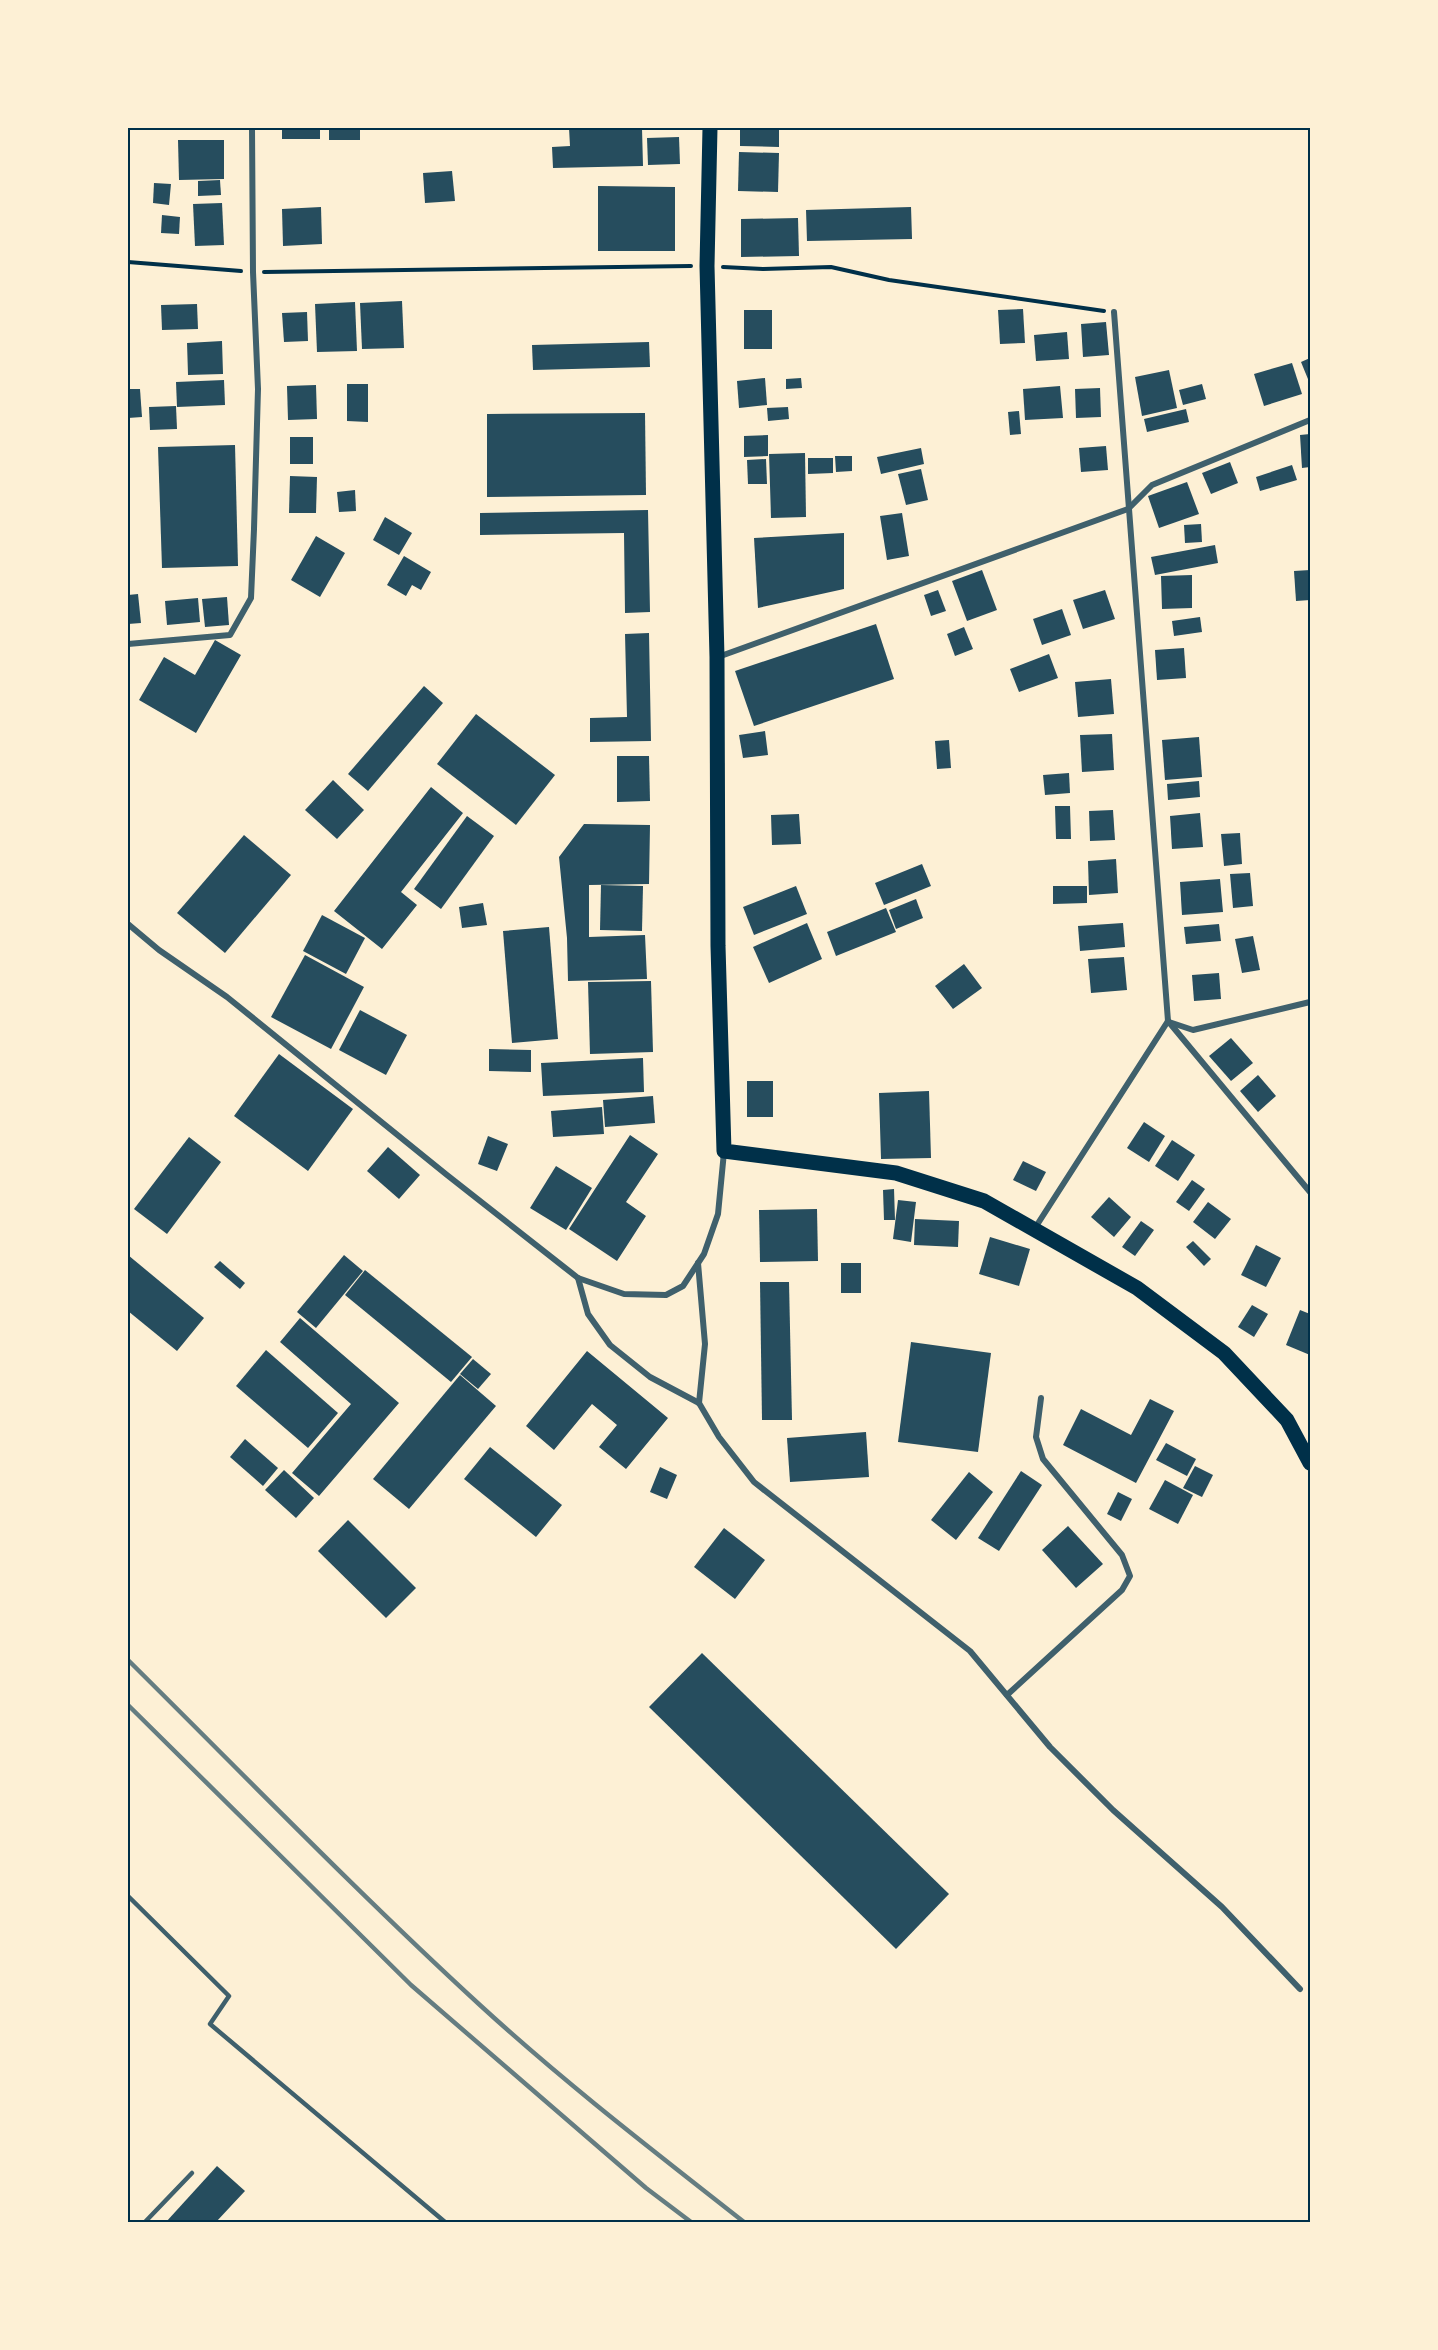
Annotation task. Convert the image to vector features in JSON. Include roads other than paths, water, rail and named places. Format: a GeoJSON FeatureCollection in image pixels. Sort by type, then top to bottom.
{"type":"FeatureCollection","features":[{"type":"Feature","properties":{"kind":"main road"},"geometry":{"type":"LineString","coordinates":[[710,128],[707,266],[717,657],[718,946],[724,1151],[896,1173],[984,1201],[1137,1288],[1224,1353],[1287,1420],[1311,1463]]}},
{"type":"Feature","properties":{"kind":"street"},"geometry":{"type":"LineString","coordinates":[[128,644],[230,635],[251,598],[258,389],[253,272],[252,128]]}},
{"type":"Feature","properties":{"kind":"street"},"geometry":{"type":"LineString","coordinates":[[1114,312],[1168,1022],[1311,1192]]}},
{"type":"Feature","properties":{"kind":"street"},"geometry":{"type":"LineString","coordinates":[[717,657],[1128,509],[1152,485],[1311,420]]}},
{"type":"Feature","properties":{"kind":"street"},"geometry":{"type":"LineString","coordinates":[[128,924],[159,950],[227,997],[447,1176],[578,1278],[624,1294],[666,1295],[683,1287],[704,1254],[718,1214],[724,1151]]}},
{"type":"Feature","properties":{"kind":"street"},"geometry":{"type":"LineString","coordinates":[[1168,1022],[1192,1030],[1311,1002]]}},
{"type":"Feature","properties":{"kind":"street"},"geometry":{"type":"LineString","coordinates":[[1034,1229],[1168,1022]]}},
{"type":"Feature","properties":{"kind":"street"},"geometry":{"type":"LineString","coordinates":[[698,1263],[705,1344],[699,1403]]}},
{"type":"Feature","properties":{"kind":"street"},"geometry":{"type":"LineString","coordinates":[[578,1278],[588,1314],[610,1345],[650,1377],[699,1403],[719,1437],[754,1482],[970,1651],[1050,1747],[1113,1810],[1222,1907],[1300,1989]]}},
{"type":"Feature","properties":{"kind":"street"},"geometry":{"type":"LineString","coordinates":[[1007,1695],[1122,1590],[1130,1575],[1122,1555],[1043,1459],[1036,1437],[1041,1398]]}},
{"type":"Feature","properties":{"kind":"lane"},"geometry":{"type":"LineString","coordinates":[[128,1896],[229,1996],[210,2024],[445,2223]]}},
{"type":"Feature","properties":{"kind":"lane"},"geometry":{"type":"LineString","coordinates":[[145,2223],[192,2173]]}},
{"type":"Feature","properties":{"kind":"railway"},"geometry":{"type":"LineString","coordinates":[[128,1660],[347,1878],[481,2006],[578,2090],[744,2222]]}},
{"type":"Feature","properties":{"kind":"railway"},"geometry":{"type":"LineString","coordinates":[[128,1705],[411,1985],[646,2188],[691,2222]]}}]}
